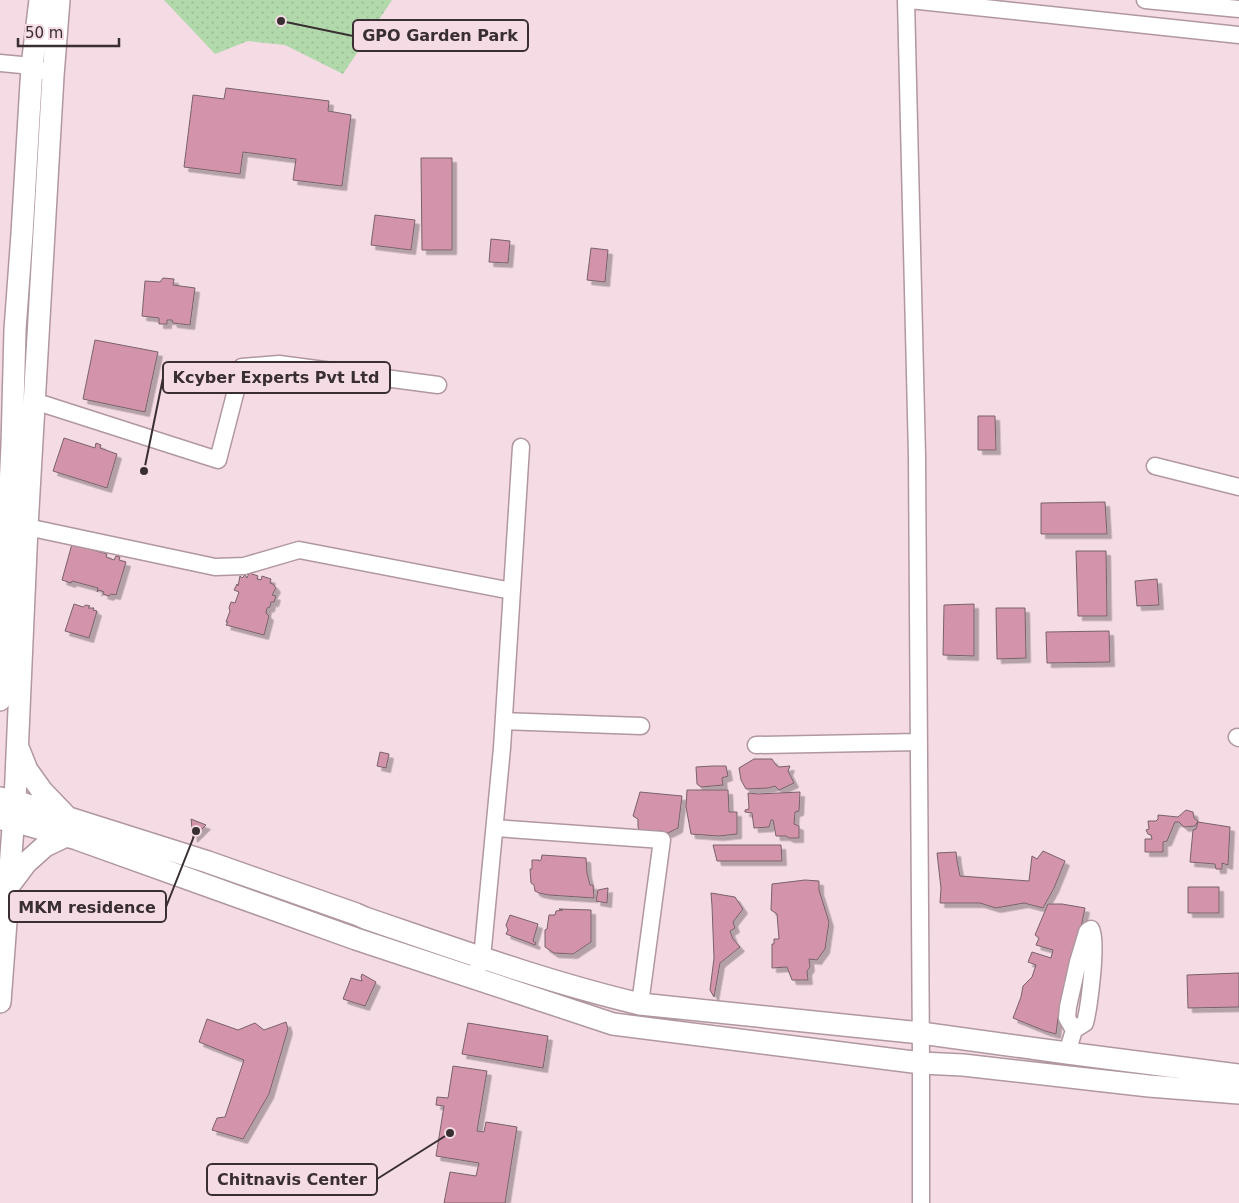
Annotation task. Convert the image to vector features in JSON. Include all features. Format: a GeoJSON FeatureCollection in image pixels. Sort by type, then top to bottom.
{"type":"FeatureCollection","features":[{"type":"Feature","properties":{"kind":"main road"},"geometry":{"type":"LineString","coordinates":[[0,700],[15,330],[32,66],[40,0]]}},
{"type":"Feature","properties":{"kind":"main road"},"geometry":{"type":"LineString","coordinates":[[0,1002],[8,887],[7,810],[17,745],[52,76],[59,0]]}},
{"type":"Feature","properties":{"kind":"main road"},"geometry":{"type":"LineString","coordinates":[[17,745],[27,770],[66,827],[77,839],[356,939],[613,1024],[921,1063],[973,1066],[1149,1086],[1239,1093]]}},
{"type":"Feature","properties":{"kind":"main road"},"geometry":{"type":"LineString","coordinates":[[7,810],[66,827],[208,862],[482,958],[601,995],[640,1004],[920,1033],[1239,1075]]}},
{"type":"Feature","properties":{"kind":"main road"},"geometry":{"type":"LineString","coordinates":[[8,887],[26,863],[66,827]]}},
{"type":"Feature","properties":{"kind":"main road"},"geometry":{"type":"LineString","coordinates":[[1149,1086],[1150,1064]]}},
{"type":"Feature","properties":{"kind":"street"},"geometry":{"type":"LineString","coordinates":[[906,0],[917,456],[920,742],[920,1203]]}},
{"type":"Feature","properties":{"kind":"street"},"geometry":{"type":"LineString","coordinates":[[910,0],[1239,35]]}},
{"type":"Feature","properties":{"kind":"street"},"geometry":{"type":"LineString","coordinates":[[1145,0],[1239,9]]}},
{"type":"Feature","properties":{"kind":"street"},"geometry":{"type":"LineString","coordinates":[[0,63],[32,66],[52,76]]}},
{"type":"Feature","properties":{"kind":"street"},"geometry":{"type":"LineString","coordinates":[[34,401],[218,460],[242,367],[279,364],[438,385]]}},
{"type":"Feature","properties":{"kind":"street"},"geometry":{"type":"LineString","coordinates":[[474,978],[482,958],[495,828],[504,721],[521,447]]}},
{"type":"Feature","properties":{"kind":"street"},"geometry":{"type":"LineString","coordinates":[[1155,466],[1239,486]]}},
{"type":"Feature","properties":{"kind":"street"},"geometry":{"type":"LineString","coordinates":[[27,527],[215,567],[244,566],[299,550],[512,591]]}},
{"type":"Feature","properties":{"kind":"street"},"geometry":{"type":"LineString","coordinates":[[504,721],[641,726]]}},
{"type":"Feature","properties":{"kind":"street"},"geometry":{"type":"LineString","coordinates":[[756,745],[920,742]]}},
{"type":"Feature","properties":{"kind":"street"},"geometry":{"type":"LineString","coordinates":[[495,828],[662,840],[640,1004]]}},
{"type":"Feature","properties":{"kind":"street"},"geometry":{"type":"LineString","coordinates":[[1067,1053],[1074,1030],[1085,1023],[1089,1009],[1093,958],[1093,932],[1091,928],[1087,932],[1084,941],[1068,1007],[1068,1018],[1074,1030]]}},
{"type":"Feature","properties":{"kind":"green space"},"geometry":{"type":"Polygon","coordinates":[[[164,0],[392,0],[343,74],[285,45],[248,41],[215,54],[164,0]]]}},
{"type":"Feature","properties":{"kind":"building"},"geometry":{"type":"Polygon","coordinates":[[[226,88],[329,101],[328,111],[351,115],[342,186],[293,180],[296,159],[243,152],[240,174],[184,167],[193,95],[224,99],[226,88]]]}},
{"type":"Feature","properties":{"kind":"building"},"geometry":{"type":"Polygon","coordinates":[[[421,158],[452,158],[452,250],[422,250],[421,158]]]}},
{"type":"Feature","properties":{"kind":"building"},"geometry":{"type":"Polygon","coordinates":[[[375,215],[415,220],[411,250],[371,245],[375,215]]]}},
{"type":"Feature","properties":{"kind":"building"},"geometry":{"type":"Polygon","coordinates":[[[491,239],[510,241],[508,263],[489,262],[491,239]]]}},
{"type":"Feature","properties":{"kind":"building"},"geometry":{"type":"Polygon","coordinates":[[[591,248],[608,250],[605,282],[587,280],[591,248]]]}},
{"type":"Feature","properties":{"kind":"building"},"geometry":{"type":"Polygon","coordinates":[[[163,278],[174,279],[173,285],[195,288],[190,325],[173,323],[172,320],[167,320],[167,324],[159,324],[159,318],[142,316],[145,281],[160,282],[163,278]]]}},
{"type":"Feature","properties":{"kind":"building"},"geometry":{"type":"Polygon","coordinates":[[[95,340],[158,352],[145,412],[83,399],[95,340]]]}},
{"type":"Feature","properties":{"kind":"building"},"geometry":{"type":"Polygon","coordinates":[[[978,416],[995,416],[996,450],[978,450],[978,416]]]}},
{"type":"Feature","properties":{"kind":"building"},"geometry":{"type":"Polygon","coordinates":[[[64,438],[95,448],[96,443],[101,445],[100,448],[117,454],[107,488],[53,471],[64,438]]]}},
{"type":"Feature","properties":{"kind":"building"},"geometry":{"type":"Polygon","coordinates":[[[1105,502],[1107,534],[1041,534],[1041,503],[1105,502]]]}},
{"type":"Feature","properties":{"kind":"building"},"geometry":{"type":"Polygon","coordinates":[[[72,544],[107,554],[106,557],[114,560],[116,556],[120,557],[119,560],[126,562],[116,595],[111,594],[109,596],[99,590],[97,592],[98,588],[62,580],[72,544]]]}},
{"type":"Feature","properties":{"kind":"building"},"geometry":{"type":"Polygon","coordinates":[[[1076,551],[1106,551],[1107,616],[1078,616],[1076,551]]]}},
{"type":"Feature","properties":{"kind":"building"},"geometry":{"type":"Polygon","coordinates":[[[249,573],[258,576],[257,579],[261,580],[262,576],[271,579],[270,583],[276,588],[272,595],[276,596],[274,602],[271,602],[270,607],[267,608],[266,613],[269,616],[264,635],[226,625],[231,602],[235,603],[239,592],[234,590],[237,584],[238,586],[240,576],[242,578],[245,575],[247,578],[249,573]]]}},
{"type":"Feature","properties":{"kind":"building"},"geometry":{"type":"Polygon","coordinates":[[[1157,579],[1159,605],[1137,606],[1135,581],[1157,579]]]}},
{"type":"Feature","properties":{"kind":"building"},"geometry":{"type":"Polygon","coordinates":[[[74,604],[83,607],[86,605],[90,606],[88,608],[94,608],[93,610],[97,611],[89,638],[65,631],[74,604]]]}},
{"type":"Feature","properties":{"kind":"building"},"geometry":{"type":"Polygon","coordinates":[[[974,604],[974,656],[943,655],[944,605],[974,604]]]}},
{"type":"Feature","properties":{"kind":"building"},"geometry":{"type":"Polygon","coordinates":[[[996,608],[1025,608],[1026,658],[997,659],[996,608]]]}},
{"type":"Feature","properties":{"kind":"building"},"geometry":{"type":"Polygon","coordinates":[[[1109,631],[1110,662],[1047,663],[1046,632],[1109,631]]]}},
{"type":"Feature","properties":{"kind":"building"},"geometry":{"type":"Polygon","coordinates":[[[380,752],[389,754],[386,768],[377,766],[380,752]]]}},
{"type":"Feature","properties":{"kind":"building"},"geometry":{"type":"Polygon","coordinates":[[[754,759],[772,759],[779,767],[790,766],[788,771],[794,783],[779,790],[775,786],[746,789],[741,780],[739,768],[754,759]]]}},
{"type":"Feature","properties":{"kind":"building"},"geometry":{"type":"Polygon","coordinates":[[[726,766],[728,776],[722,778],[723,785],[701,787],[697,784],[696,767],[726,766]]]}},
{"type":"Feature","properties":{"kind":"building"},"geometry":{"type":"Polygon","coordinates":[[[687,790],[728,790],[729,812],[737,812],[737,834],[719,836],[691,834],[686,807],[687,790]]]}},
{"type":"Feature","properties":{"kind":"building"},"geometry":{"type":"Polygon","coordinates":[[[640,792],[682,796],[678,828],[668,833],[660,831],[654,838],[643,837],[638,827],[638,819],[633,816],[640,792]]]}},
{"type":"Feature","properties":{"kind":"building"},"geometry":{"type":"Polygon","coordinates":[[[800,792],[799,811],[795,812],[794,824],[799,826],[799,838],[776,836],[773,820],[771,820],[769,827],[754,828],[752,813],[745,812],[745,810],[749,809],[748,793],[800,792]]]}},
{"type":"Feature","properties":{"kind":"building"},"geometry":{"type":"Polygon","coordinates":[[[1186,810],[1193,812],[1194,818],[1198,821],[1195,826],[1184,827],[1179,822],[1175,822],[1167,841],[1163,842],[1163,852],[1145,852],[1145,839],[1152,839],[1146,830],[1149,829],[1148,821],[1156,821],[1158,815],[1178,817],[1186,810]]]}},
{"type":"Feature","properties":{"kind":"building"},"geometry":{"type":"Polygon","coordinates":[[[191,819],[206,825],[193,838],[191,819]]]}},
{"type":"Feature","properties":{"kind":"building"},"geometry":{"type":"Polygon","coordinates":[[[1198,822],[1230,827],[1228,865],[1222,863],[1222,869],[1216,869],[1215,864],[1190,862],[1193,830],[1196,829],[1198,822]]]}},
{"type":"Feature","properties":{"kind":"building"},"geometry":{"type":"Polygon","coordinates":[[[713,845],[781,845],[782,861],[717,861],[713,845]]]}},
{"type":"Feature","properties":{"kind":"building"},"geometry":{"type":"Polygon","coordinates":[[[1043,851],[1065,861],[1043,908],[1024,903],[996,908],[980,903],[940,903],[941,888],[937,853],[956,852],[960,876],[1029,881],[1032,856],[1037,859],[1043,851]]]}},
{"type":"Feature","properties":{"kind":"building"},"geometry":{"type":"Polygon","coordinates":[[[542,855],[586,858],[587,873],[590,885],[593,885],[594,898],[549,895],[535,891],[534,885],[531,883],[530,869],[532,869],[532,860],[541,860],[542,855]]]}},
{"type":"Feature","properties":{"kind":"building"},"geometry":{"type":"Polygon","coordinates":[[[805,880],[819,881],[819,890],[829,922],[825,949],[817,960],[809,959],[808,980],[792,980],[787,967],[772,968],[772,944],[774,944],[774,939],[779,939],[777,914],[771,910],[772,884],[805,880]]]}},
{"type":"Feature","properties":{"kind":"building"},"geometry":{"type":"Polygon","coordinates":[[[1188,887],[1219,887],[1219,913],[1188,913],[1188,887]]]}},
{"type":"Feature","properties":{"kind":"building"},"geometry":{"type":"Polygon","coordinates":[[[608,888],[607,903],[596,901],[598,890],[608,888]]]}},
{"type":"Feature","properties":{"kind":"building"},"geometry":{"type":"Polygon","coordinates":[[[711,893],[735,897],[743,909],[733,922],[735,928],[730,931],[733,939],[740,947],[720,963],[714,997],[710,990],[714,958],[711,893]]]}},
{"type":"Feature","properties":{"kind":"building"},"geometry":{"type":"Polygon","coordinates":[[[1048,904],[1062,904],[1085,908],[1069,984],[1058,1018],[1056,1034],[1013,1018],[1023,986],[1032,977],[1036,965],[1028,962],[1032,952],[1051,958],[1053,950],[1036,945],[1039,938],[1035,935],[1048,904]]]}},
{"type":"Feature","properties":{"kind":"building"},"geometry":{"type":"Polygon","coordinates":[[[559,909],[591,910],[591,942],[573,954],[554,953],[545,947],[545,930],[547,929],[549,915],[555,915],[556,911],[563,910],[559,909]]]}},
{"type":"Feature","properties":{"kind":"building"},"geometry":{"type":"Polygon","coordinates":[[[510,915],[538,924],[533,941],[536,943],[535,945],[506,934],[508,930],[506,925],[510,915]]]}},
{"type":"Feature","properties":{"kind":"building"},"geometry":{"type":"Polygon","coordinates":[[[1239,973],[1239,1007],[1188,1008],[1187,975],[1239,973]]]}},
{"type":"Feature","properties":{"kind":"building"},"geometry":{"type":"Polygon","coordinates":[[[362,974],[376,982],[365,1006],[343,999],[351,978],[362,981],[362,974]]]}},
{"type":"Feature","properties":{"kind":"building"},"geometry":{"type":"Polygon","coordinates":[[[207,1019],[238,1030],[255,1023],[264,1030],[286,1022],[288,1029],[269,1094],[243,1139],[212,1130],[217,1118],[225,1117],[244,1060],[199,1042],[207,1019]]]}},
{"type":"Feature","properties":{"kind":"building"},"geometry":{"type":"Polygon","coordinates":[[[468,1023],[548,1036],[543,1068],[462,1054],[468,1023]]]}},
{"type":"Feature","properties":{"kind":"building"},"geometry":{"type":"Polygon","coordinates":[[[453,1066],[487,1071],[477,1131],[484,1132],[486,1122],[517,1127],[505,1203],[444,1203],[450,1172],[476,1176],[479,1163],[436,1156],[444,1106],[436,1105],[437,1097],[448,1098],[453,1066]]]}},
{"type":"Feature","properties":{"kind":"place","name":"GPO Garden Park"},"geometry":{"type":"Point","coordinates":[281,21]}},
{"type":"Feature","properties":{"kind":"place","name":"Kcyber Experts Pvt Ltd"},"geometry":{"type":"Point","coordinates":[144,471]}},
{"type":"Feature","properties":{"kind":"place","name":"MKM residence"},"geometry":{"type":"Point","coordinates":[196,831]}},
{"type":"Feature","properties":{"kind":"place","name":"Chitnavis Center"},"geometry":{"type":"Point","coordinates":[450,1133]}}]}
